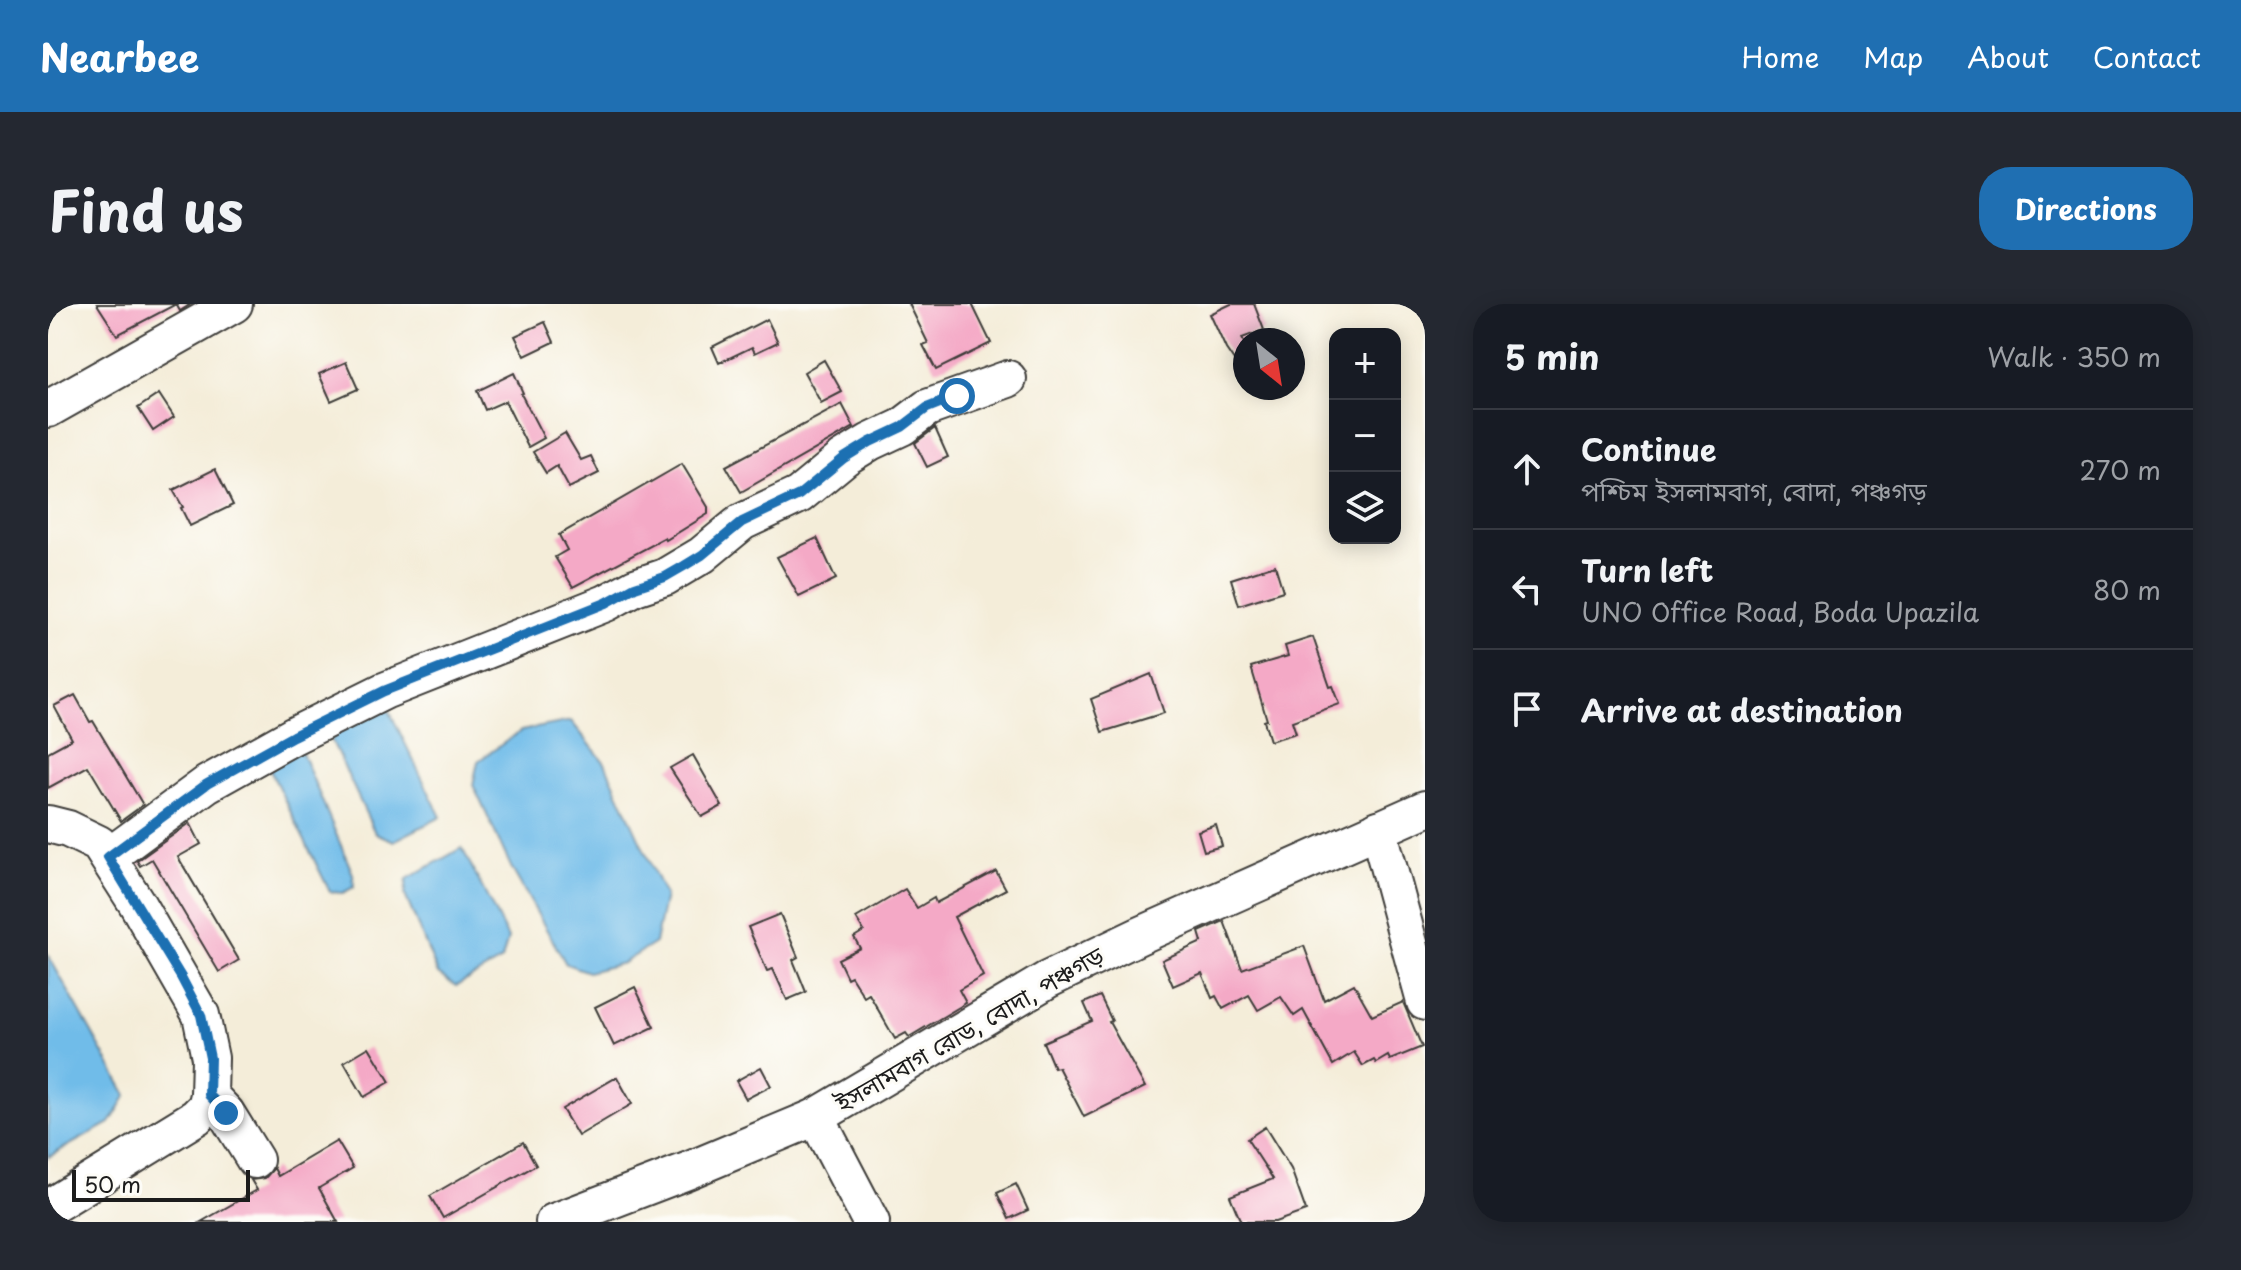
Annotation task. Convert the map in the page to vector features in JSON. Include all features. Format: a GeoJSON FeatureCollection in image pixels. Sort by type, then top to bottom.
{"type":"FeatureCollection","features":[{"type":"Feature","properties":{"kind":"street"},"geometry":{"type":"LineString","coordinates":[[48,409],[234,304]]}},
{"type":"Feature","properties":{"kind":"street"},"geometry":{"type":"LineString","coordinates":[[108,857],[207,784],[293,736],[384,691],[665,577],[702,555],[742,522],[799,495],[844,458],[902,427],[927,408],[1008,379]]}},
{"type":"Feature","properties":{"kind":"street","name":"ইসলামবাগ রোড, বোদা, পঞ্চগড়"},"geometry":{"type":"LineString","coordinates":[[554,1222],[816,1117],[1047,980],[1425,809]]}},
{"type":"Feature","properties":{"kind":"street"},"geometry":{"type":"LineString","coordinates":[[48,1208],[196,1117],[206,1107],[209,1095],[210,1058],[201,1015],[108,857],[99,844],[55,829]]}},
{"type":"Feature","properties":{"kind":"street"},"geometry":{"type":"LineString","coordinates":[[1378,829],[1425,1002]]}},
{"type":"Feature","properties":{"kind":"street"},"geometry":{"type":"LineString","coordinates":[[209,1095],[226,1113],[255,1160]]}},
{"type":"Feature","properties":{"kind":"street"},"geometry":{"type":"LineString","coordinates":[[816,1117],[871,1222]]}},
{"type":"Feature","properties":{"kind":"water"},"geometry":{"type":"Polygon","coordinates":[[[385,702],[441,817],[394,841],[375,833],[331,739],[331,726],[385,702]]]}},
{"type":"Feature","properties":{"kind":"water"},"geometry":{"type":"Polygon","coordinates":[[[571,721],[605,763],[665,896],[655,943],[623,963],[588,972],[566,964],[512,869],[473,785],[478,761],[521,731],[571,721]]]}},
{"type":"Feature","properties":{"kind":"water"},"geometry":{"type":"Polygon","coordinates":[[[289,748],[302,753],[353,874],[354,887],[343,893],[330,892],[267,764],[289,748]]]}},
{"type":"Feature","properties":{"kind":"water"},"geometry":{"type":"Polygon","coordinates":[[[462,848],[508,938],[502,960],[456,986],[438,974],[405,895],[407,879],[462,848]]]}},
{"type":"Feature","properties":{"kind":"water"},"geometry":{"type":"Polygon","coordinates":[[[48,955],[127,1095],[110,1123],[48,1157],[48,955]]]}},
{"type":"Feature","properties":{"kind":"building"},"geometry":{"type":"Polygon","coordinates":[[[97,304],[176,304],[117,335],[97,304]]]}},
{"type":"Feature","properties":{"kind":"building"},"geometry":{"type":"Polygon","coordinates":[[[176,304],[191,304],[180,311],[176,304]]]}},
{"type":"Feature","properties":{"kind":"building"},"geometry":{"type":"Polygon","coordinates":[[[909,304],[972,304],[991,343],[936,370],[923,345],[928,343],[909,304]]]}},
{"type":"Feature","properties":{"kind":"building"},"geometry":{"type":"Polygon","coordinates":[[[1231,304],[1254,304],[1263,328],[1233,328],[1233,359],[1210,314],[1231,304]]]}},
{"type":"Feature","properties":{"kind":"building"},"geometry":{"type":"Polygon","coordinates":[[[767,319],[778,342],[755,353],[752,347],[719,363],[712,347],[767,319]]]}},
{"type":"Feature","properties":{"kind":"building"},"geometry":{"type":"Polygon","coordinates":[[[545,322],[554,342],[525,356],[515,336],[545,322]]]}},
{"type":"Feature","properties":{"kind":"building"},"geometry":{"type":"Polygon","coordinates":[[[824,360],[842,392],[821,403],[804,372],[824,360]]]}},
{"type":"Feature","properties":{"kind":"building"},"geometry":{"type":"Polygon","coordinates":[[[346,362],[358,389],[331,401],[319,374],[346,362]]]}},
{"type":"Feature","properties":{"kind":"building"},"geometry":{"type":"Polygon","coordinates":[[[514,373],[521,394],[544,438],[528,447],[505,401],[485,410],[477,391],[514,373]]]}},
{"type":"Feature","properties":{"kind":"building"},"geometry":{"type":"Polygon","coordinates":[[[159,394],[174,417],[153,431],[138,408],[159,394]]]}},
{"type":"Feature","properties":{"kind":"building"},"geometry":{"type":"Polygon","coordinates":[[[842,404],[854,427],[741,492],[726,466],[842,404]]]}},
{"type":"Feature","properties":{"kind":"building"},"geometry":{"type":"Polygon","coordinates":[[[935,428],[948,457],[927,467],[915,443],[935,428]]]}},
{"type":"Feature","properties":{"kind":"building"},"geometry":{"type":"Polygon","coordinates":[[[565,433],[581,460],[591,456],[599,473],[569,488],[557,466],[546,473],[533,452],[565,433]]]}},
{"type":"Feature","properties":{"kind":"building"},"geometry":{"type":"Polygon","coordinates":[[[682,464],[708,507],[708,514],[666,540],[573,587],[555,557],[567,550],[559,535],[682,464]]]}},
{"type":"Feature","properties":{"kind":"building"},"geometry":{"type":"Polygon","coordinates":[[[215,469],[233,505],[190,526],[173,490],[215,469]]]}},
{"type":"Feature","properties":{"kind":"building"},"geometry":{"type":"Polygon","coordinates":[[[817,538],[836,579],[799,597],[777,557],[817,538]]]}},
{"type":"Feature","properties":{"kind":"building"},"geometry":{"type":"Polygon","coordinates":[[[1275,565],[1283,591],[1239,605],[1231,579],[1275,565]]]}},
{"type":"Feature","properties":{"kind":"building"},"geometry":{"type":"Polygon","coordinates":[[[1313,637],[1330,687],[1333,686],[1340,704],[1292,721],[1296,733],[1270,741],[1251,667],[1288,656],[1285,646],[1313,637]]]}},
{"type":"Feature","properties":{"kind":"building"},"geometry":{"type":"Polygon","coordinates":[[[1151,674],[1164,713],[1102,732],[1091,699],[1151,674]]]}},
{"type":"Feature","properties":{"kind":"building"},"geometry":{"type":"Polygon","coordinates":[[[75,695],[143,805],[121,821],[88,766],[48,788],[48,752],[72,739],[54,706],[75,695]]]}},
{"type":"Feature","properties":{"kind":"building"},"geometry":{"type":"Polygon","coordinates":[[[693,755],[722,806],[702,817],[670,768],[693,755]]]}},
{"type":"Feature","properties":{"kind":"building"},"geometry":{"type":"Polygon","coordinates":[[[190,823],[201,844],[178,857],[239,960],[219,972],[152,859],[140,866],[137,861],[190,823]]]}},
{"type":"Feature","properties":{"kind":"building"},"geometry":{"type":"Polygon","coordinates":[[[1216,825],[1222,846],[1204,851],[1198,831],[1216,825]]]}},
{"type":"Feature","properties":{"kind":"building"},"geometry":{"type":"Polygon","coordinates":[[[996,871],[1006,889],[954,917],[983,976],[959,990],[966,1003],[909,1037],[906,1033],[895,1039],[869,994],[864,997],[851,976],[847,978],[838,959],[860,948],[854,937],[864,931],[856,918],[905,889],[917,908],[934,898],[936,903],[996,871]]]}},
{"type":"Feature","properties":{"kind":"building"},"geometry":{"type":"Polygon","coordinates":[[[780,914],[798,957],[793,960],[806,992],[787,1000],[773,969],[767,971],[748,927],[780,914]]]}},
{"type":"Feature","properties":{"kind":"building"},"geometry":{"type":"Polygon","coordinates":[[[1224,921],[1242,969],[1304,946],[1324,1000],[1354,984],[1372,1016],[1403,1002],[1422,1047],[1390,1060],[1388,1056],[1363,1066],[1354,1052],[1333,1065],[1303,1010],[1294,1016],[1281,997],[1258,1010],[1249,995],[1223,1009],[1216,996],[1212,998],[1202,973],[1173,986],[1162,960],[1202,942],[1199,932],[1224,921]]]}},
{"type":"Feature","properties":{"kind":"building"},"geometry":{"type":"Polygon","coordinates":[[[635,987],[654,1027],[614,1046],[595,1007],[635,987]]]}},
{"type":"Feature","properties":{"kind":"building"},"geometry":{"type":"Polygon","coordinates":[[[1100,996],[1112,1021],[1109,1022],[1145,1087],[1084,1117],[1058,1067],[1054,1068],[1043,1042],[1092,1021],[1084,1003],[1100,996]]]}},
{"type":"Feature","properties":{"kind":"building"},"geometry":{"type":"Polygon","coordinates":[[[369,1047],[390,1082],[364,1097],[344,1062],[369,1047]]]}},
{"type":"Feature","properties":{"kind":"building"},"geometry":{"type":"Polygon","coordinates":[[[761,1067],[771,1086],[746,1099],[736,1081],[761,1067]]]}},
{"type":"Feature","properties":{"kind":"building"},"geometry":{"type":"Polygon","coordinates":[[[617,1077],[632,1104],[578,1136],[562,1109],[617,1077]]]}},
{"type":"Feature","properties":{"kind":"building"},"geometry":{"type":"Polygon","coordinates":[[[1265,1127],[1291,1169],[1306,1211],[1275,1222],[1241,1222],[1230,1196],[1273,1179],[1247,1139],[1265,1127]]]}},
{"type":"Feature","properties":{"kind":"building"},"geometry":{"type":"Polygon","coordinates":[[[337,1141],[353,1168],[319,1188],[338,1222],[201,1222],[257,1190],[251,1180],[265,1178],[274,1168],[278,1176],[337,1141]]]}},
{"type":"Feature","properties":{"kind":"building"},"geometry":{"type":"Polygon","coordinates":[[[523,1142],[536,1165],[443,1218],[430,1196],[523,1142]]]}},
{"type":"Feature","properties":{"kind":"building"},"geometry":{"type":"Polygon","coordinates":[[[1016,1184],[1028,1210],[1009,1219],[997,1193],[1016,1184]]]}},
{"type":"Feature","properties":{"kind":"route"},"geometry":{"type":"LineString","coordinates":[[226,1113],[209,1095],[210,1058],[201,1015],[108,857],[207,784],[293,736],[384,691],[665,577],[702,555],[742,522],[799,495],[844,458],[902,427],[927,408],[957,396]]}}]}
